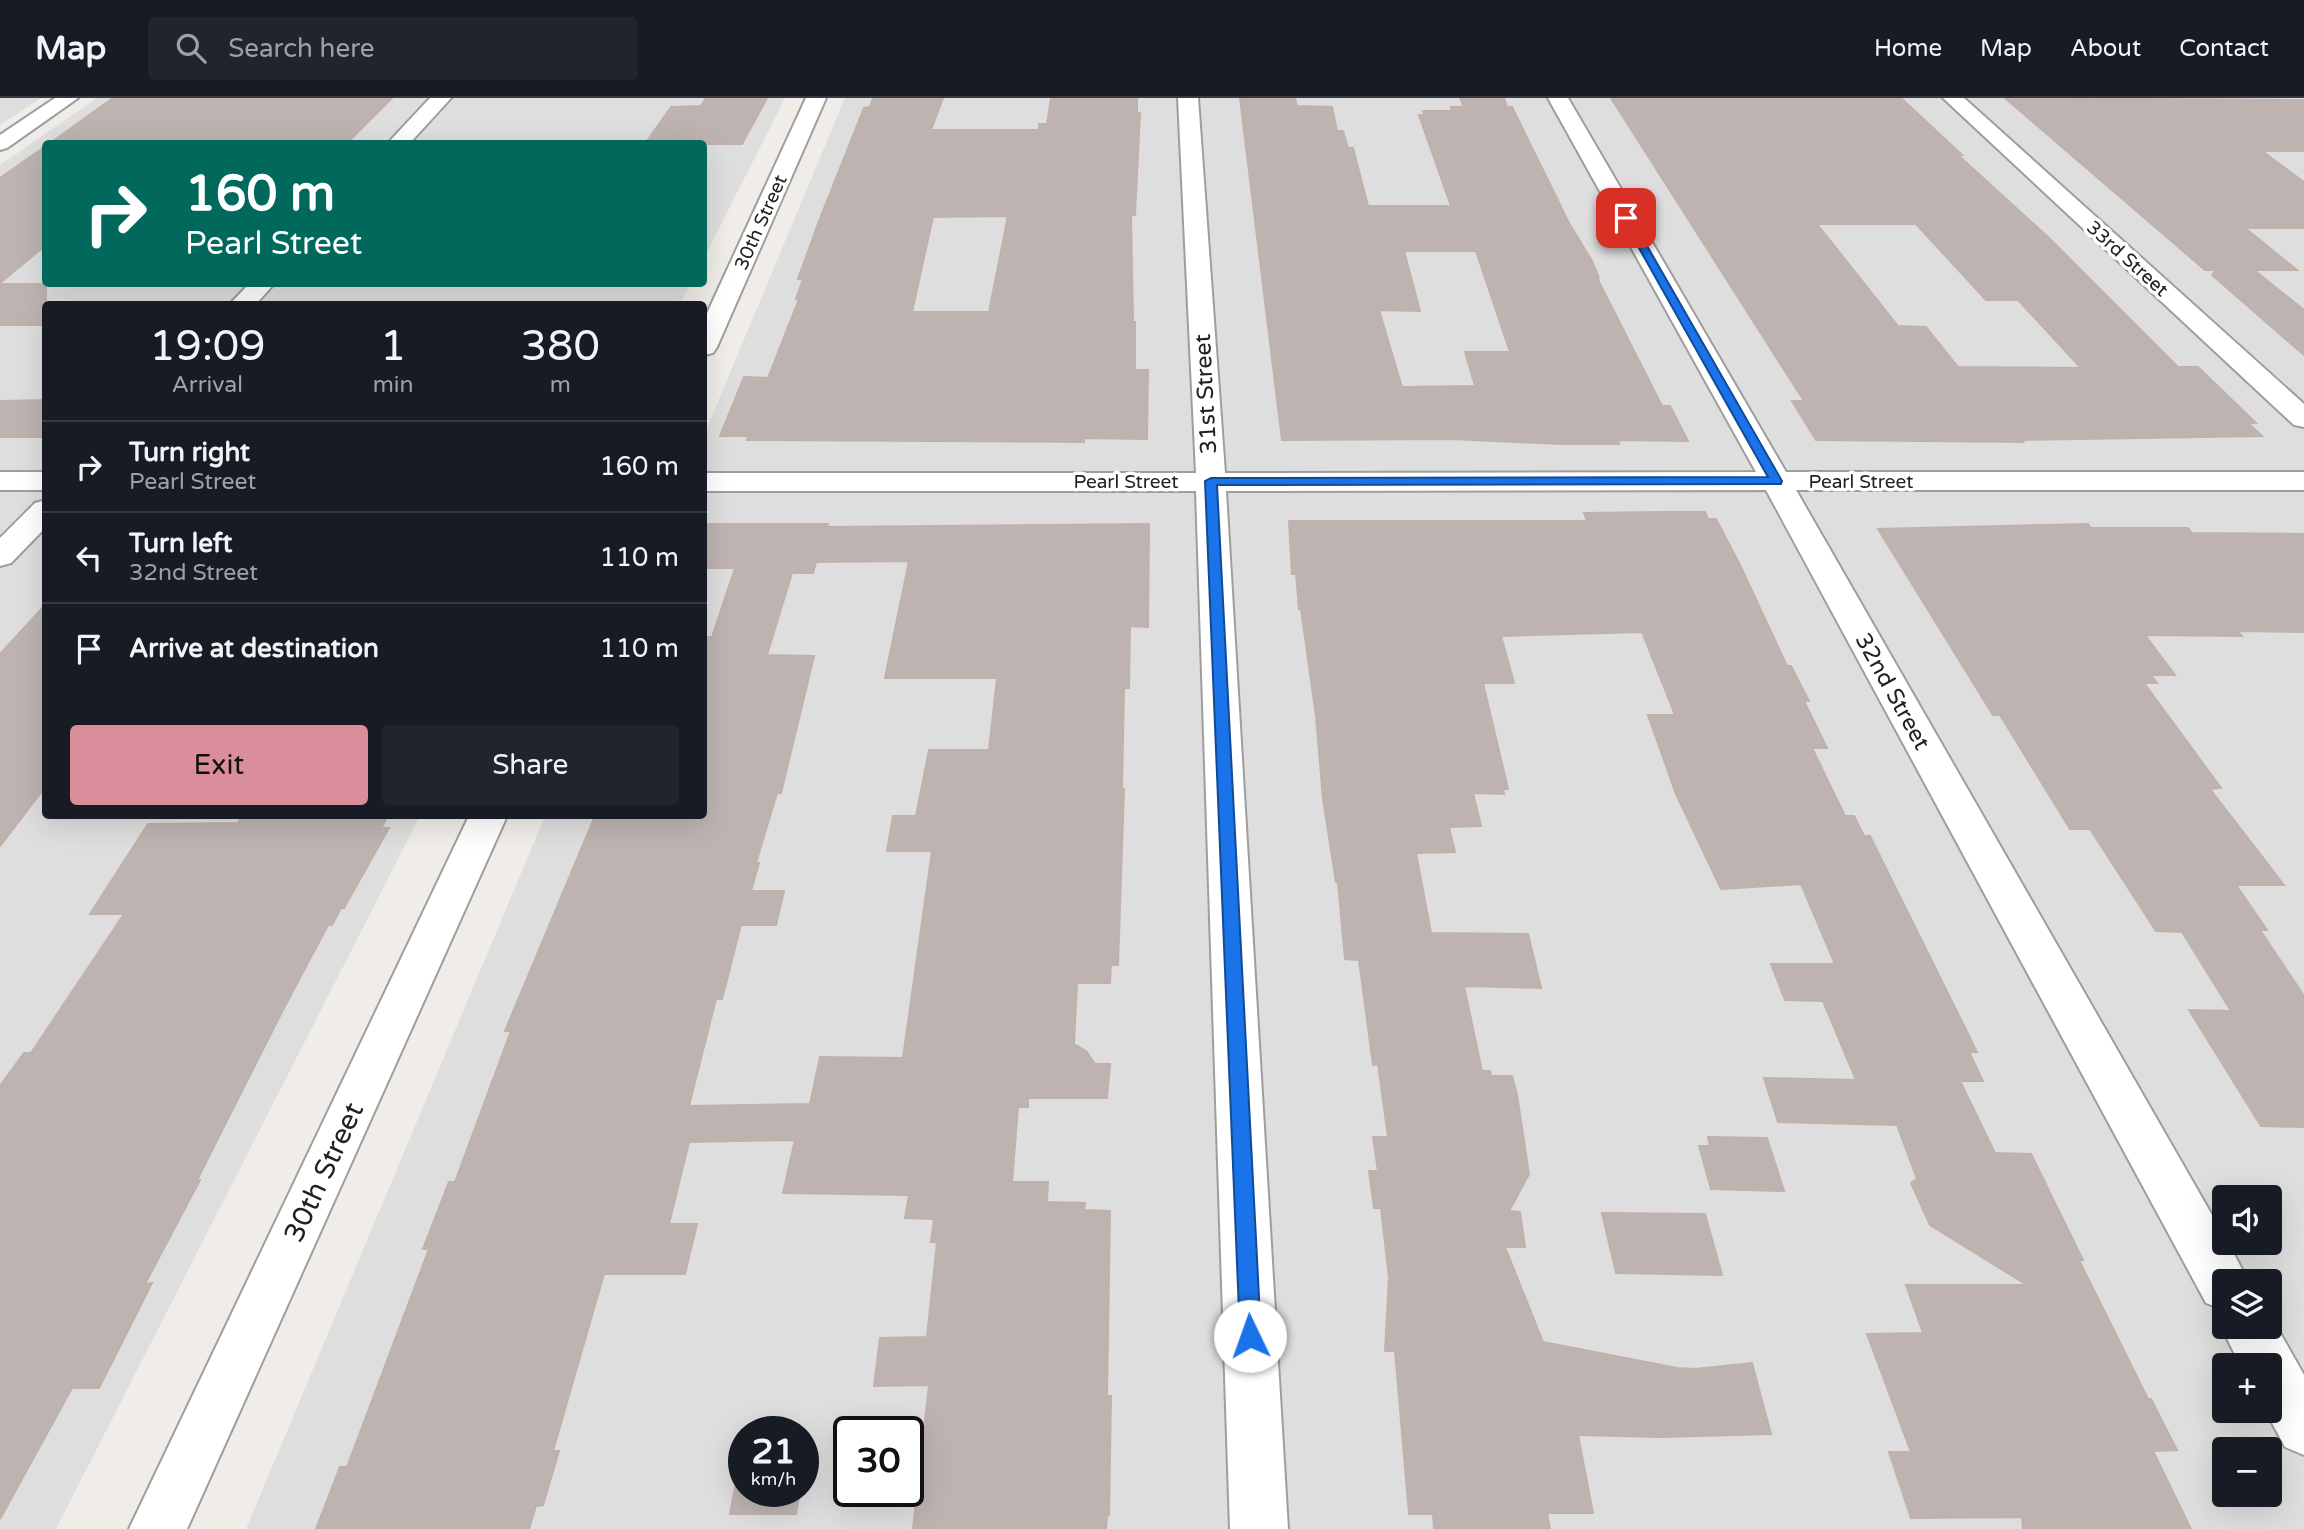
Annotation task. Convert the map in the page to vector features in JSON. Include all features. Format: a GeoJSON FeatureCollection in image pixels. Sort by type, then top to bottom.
{"type":"FeatureCollection","features":[{"type":"Feature","properties":{"kind":"street"},"geometry":{"type":"LineString","coordinates":[[0,144],[68,98]]}},
{"type":"Feature","properties":{"kind":"street"},"geometry":{"type":"LineString","coordinates":[[401,140],[441,98]]}},
{"type":"Feature","properties":{"kind":"street","name":"30th Street"},"geometry":{"type":"LineString","coordinates":[[707,340],[816,98]]}},
{"type":"Feature","properties":{"kind":"street","name":"31st Street"},"geometry":{"type":"LineString","coordinates":[[1188,98],[1211,481],[1259,1529]]}},
{"type":"Feature","properties":{"kind":"street","name":"32nd Street"},"geometry":{"type":"LineString","coordinates":[[1558,98],[1776,481],[2215,1269]]}},
{"type":"Feature","properties":{"kind":"street","name":"33rd Street"},"geometry":{"type":"LineString","coordinates":[[1953,98],[2304,419]]}},
{"type":"Feature","properties":{"kind":"street"},"geometry":{"type":"LineString","coordinates":[[245,301],[259,287]]}},
{"type":"Feature","properties":{"kind":"street"},"geometry":{"type":"LineString","coordinates":[[0,481],[42,481]]}},
{"type":"Feature","properties":{"kind":"street","name":"Pearl Street"},"geometry":{"type":"LineString","coordinates":[[707,482],[2304,481]]}},
{"type":"Feature","properties":{"kind":"street"},"geometry":{"type":"LineString","coordinates":[[0,556],[42,513]]}},
{"type":"Feature","properties":{"kind":"street","name":"30th Street"},"geometry":{"type":"LineString","coordinates":[[158,1529],[487,819]]}},
{"type":"Feature","properties":{"kind":"street"},"geometry":{"type":"LineString","coordinates":[[2282,1389],[2304,1428]]}},
{"type":"Feature","properties":{"kind":"shaded area"},"geometry":{"type":"Polygon","coordinates":[[[0,98],[41,98],[0,125],[0,98]]]}},
{"type":"Feature","properties":{"kind":"shaded area"},"geometry":{"type":"Polygon","coordinates":[[[97,98],[785,98],[707,252],[707,140],[42,140],[42,287],[689,287],[682,301],[42,301],[42,819],[418,819],[56,1529],[0,1529],[0,165],[97,98]]]}},
{"type":"Feature","properties":{"kind":"shaded area"},"geometry":{"type":"Polygon","coordinates":[[[845,98],[2304,98],[2304,1529],[246,1529],[544,819],[707,819],[707,428],[845,98]]]}},
{"type":"Feature","properties":{"kind":"building"},"geometry":{"type":"Polygon","coordinates":[[[113,98],[392,98],[350,140],[55,140],[113,98]]]}},
{"type":"Feature","properties":{"kind":"building"},"geometry":{"type":"Polygon","coordinates":[[[706,98],[767,98],[742,144],[707,144],[707,140],[648,140],[671,107],[701,106],[706,98]]]}},
{"type":"Feature","properties":{"kind":"building"},"geometry":{"type":"Polygon","coordinates":[[[873,98],[943,98],[931,130],[1039,130],[1039,124],[1047,124],[1051,98],[1137,98],[1137,113],[1140,113],[1135,215],[1131,215],[1133,322],[1135,370],[1148,370],[1147,439],[1084,438],[1084,442],[747,440],[748,436],[720,436],[744,377],[768,378],[799,299],[796,299],[803,279],[798,279],[819,221],[864,108],[870,107],[873,98]],[[1008,216],[933,217],[912,312],[989,312],[1008,216]]]}},
{"type":"Feature","properties":{"kind":"building"},"geometry":{"type":"Polygon","coordinates":[[[1240,98],[1295,98],[1297,106],[1332,107],[1337,131],[1343,131],[1348,148],[1353,148],[1368,206],[1451,206],[1419,115],[1425,115],[1423,111],[1452,111],[1451,107],[1464,107],[1460,98],[1504,98],[1507,107],[1512,107],[1569,223],[1592,261],[1597,278],[1662,406],[1670,406],[1688,441],[1618,440],[1619,444],[1561,444],[1452,439],[1282,440],[1240,98]],[[1404,251],[1420,311],[1379,310],[1402,387],[1475,386],[1465,352],[1510,352],[1476,251],[1404,251]]]}},
{"type":"Feature","properties":{"kind":"building"},"geometry":{"type":"Polygon","coordinates":[[[1611,98],[1901,98],[1962,155],[1958,155],[2048,237],[2178,367],[2198,367],[2256,423],[2248,423],[2262,436],[2021,440],[2023,442],[1816,440],[1792,401],[1804,401],[1611,98]],[[1817,224],[1898,326],[1926,327],[1958,367],[2081,368],[2018,300],[1986,300],[1916,224],[1817,224]]]}},
{"type":"Feature","properties":{"kind":"building"},"geometry":{"type":"Polygon","coordinates":[[[2005,98],[2304,100],[2304,151],[2262,151],[2304,182],[2304,228],[2245,228],[2297,270],[2254,270],[2304,310],[2304,355],[2212,275],[2216,270],[2205,270],[2005,98]]]}},
{"type":"Feature","properties":{"kind":"building"},"geometry":{"type":"Polygon","coordinates":[[[42,149],[42,248],[0,283],[0,178],[42,149]]]}},
{"type":"Feature","properties":{"kind":"building"},"geometry":{"type":"Polygon","coordinates":[[[0,284],[42,284],[42,287],[46,287],[46,301],[42,301],[42,325],[0,325],[0,284]]]}},
{"type":"Feature","properties":{"kind":"building"},"geometry":{"type":"Polygon","coordinates":[[[42,400],[42,437],[0,437],[0,401],[42,400]]]}},
{"type":"Feature","properties":{"kind":"building"},"geometry":{"type":"Polygon","coordinates":[[[1705,512],[1708,519],[1716,519],[1787,666],[1791,666],[1809,701],[1804,701],[1827,748],[1812,748],[1845,816],[1854,816],[1864,836],[1870,836],[1977,1052],[1969,1052],[1983,1081],[1960,1081],[1995,1153],[2031,1154],[2083,1260],[2079,1260],[2148,1399],[2151,1399],[2177,1450],[2153,1451],[2191,1529],[2023,1529],[2022,1517],[1911,1518],[1889,1452],[1911,1452],[1867,1334],[1923,1333],[1906,1285],[2027,1285],[1930,1225],[1911,1183],[1917,1179],[1897,1125],[1778,1122],[1764,1078],[1856,1080],[1823,1001],[1785,1000],[1771,964],[1835,964],[1801,884],[1721,889],[1676,794],[1648,715],[1675,715],[1642,632],[1501,636],[1514,683],[1483,683],[1508,789],[1503,789],[1504,794],[1473,793],[1481,826],[1449,827],[1455,852],[1416,853],[1431,933],[1528,934],[1541,988],[1464,986],[1482,1071],[1490,1071],[1491,1076],[1512,1076],[1517,1095],[1529,1174],[1509,1211],[1520,1212],[1525,1247],[1505,1247],[1543,1342],[1677,1368],[1695,1369],[1752,1363],[1771,1434],[1660,1437],[1578,1435],[1593,1513],[1547,1513],[1550,1529],[1434,1529],[1433,1514],[1409,1514],[1395,1351],[1385,1351],[1389,1278],[1381,1208],[1374,1208],[1369,1171],[1378,1171],[1373,1137],[1388,1137],[1378,1064],[1373,1065],[1359,960],[1345,959],[1338,882],[1323,799],[1316,716],[1296,574],[1292,574],[1289,521],[1587,521],[1584,513],[1705,512]]]}},
{"type":"Feature","properties":{"kind":"building"},"geometry":{"type":"Polygon","coordinates":[[[707,524],[828,524],[827,527],[1149,524],[1148,627],[1130,626],[1129,688],[1124,688],[1124,789],[1118,965],[1111,965],[1110,983],[1077,983],[1074,1044],[1086,1051],[1095,1064],[1110,1064],[1107,1098],[1028,1098],[1028,1107],[1018,1107],[1012,1182],[1048,1182],[1047,1202],[1085,1203],[1084,1210],[1110,1211],[1107,1396],[1111,1396],[1109,1515],[1106,1529],[913,1529],[915,1507],[924,1507],[924,1430],[929,1385],[874,1386],[880,1338],[927,1337],[937,1242],[931,1242],[934,1219],[905,1218],[909,1195],[783,1193],[795,1140],[689,1142],[669,1224],[697,1224],[685,1274],[604,1274],[553,1451],[559,1451],[543,1505],[536,1506],[529,1529],[316,1529],[340,1467],[347,1467],[429,1249],[423,1249],[449,1182],[455,1182],[511,1031],[505,1031],[594,819],[707,819],[707,637],[712,637],[735,568],[707,568],[707,524]],[[909,561],[816,562],[813,573],[792,573],[767,655],[814,656],[781,793],[777,793],[756,863],[759,863],[751,891],[784,891],[776,925],[741,925],[722,999],[716,999],[689,1106],[810,1104],[820,1057],[903,1058],[932,851],[887,851],[893,816],[916,816],[929,750],[989,750],[997,678],[885,678],[909,561]]]}},
{"type":"Feature","properties":{"kind":"building"},"geometry":{"type":"Polygon","coordinates":[[[2088,524],[2091,528],[2188,528],[2192,533],[2304,534],[2304,632],[2237,631],[2242,636],[2145,635],[2175,675],[2151,675],[2157,683],[2144,683],[2221,788],[2210,789],[2284,885],[2236,885],[2267,930],[2260,930],[2304,996],[2304,1127],[2261,1126],[2189,1010],[2231,1011],[2182,932],[2156,931],[2090,829],[2070,829],[2000,715],[1993,715],[1878,529],[2088,524]]]}},
{"type":"Feature","properties":{"kind":"building"},"geometry":{"type":"Polygon","coordinates":[[[42,608],[42,791],[0,846],[0,654],[42,608]]]}},
{"type":"Feature","properties":{"kind":"building"},"geometry":{"type":"Polygon","coordinates":[[[240,819],[386,819],[381,828],[389,828],[344,908],[341,908],[332,925],[328,925],[284,1008],[197,1180],[200,1180],[145,1284],[152,1283],[99,1388],[72,1388],[0,1519],[0,1086],[24,1053],[31,1053],[124,914],[90,914],[148,824],[238,823],[240,819]]]}},
{"type":"Feature","properties":{"kind":"building"},"geometry":{"type":"Polygon","coordinates":[[[1708,1137],[1767,1138],[1784,1191],[1711,1189],[1699,1146],[1710,1146],[1708,1137]]]}},
{"type":"Feature","properties":{"kind":"building"},"geometry":{"type":"Polygon","coordinates":[[[1602,1213],[1705,1214],[1722,1275],[1616,1273],[1602,1213]]]}},
{"type":"Feature","properties":{"kind":"building"},"geometry":{"type":"Polygon","coordinates":[[[731,1507],[797,1507],[796,1514],[730,1514],[731,1507]]]}},
{"type":"Feature","properties":{"kind":"route"},"geometry":{"type":"LineString","coordinates":[[1250,1336],[1211,481],[1776,481],[1626,218]]}}]}
